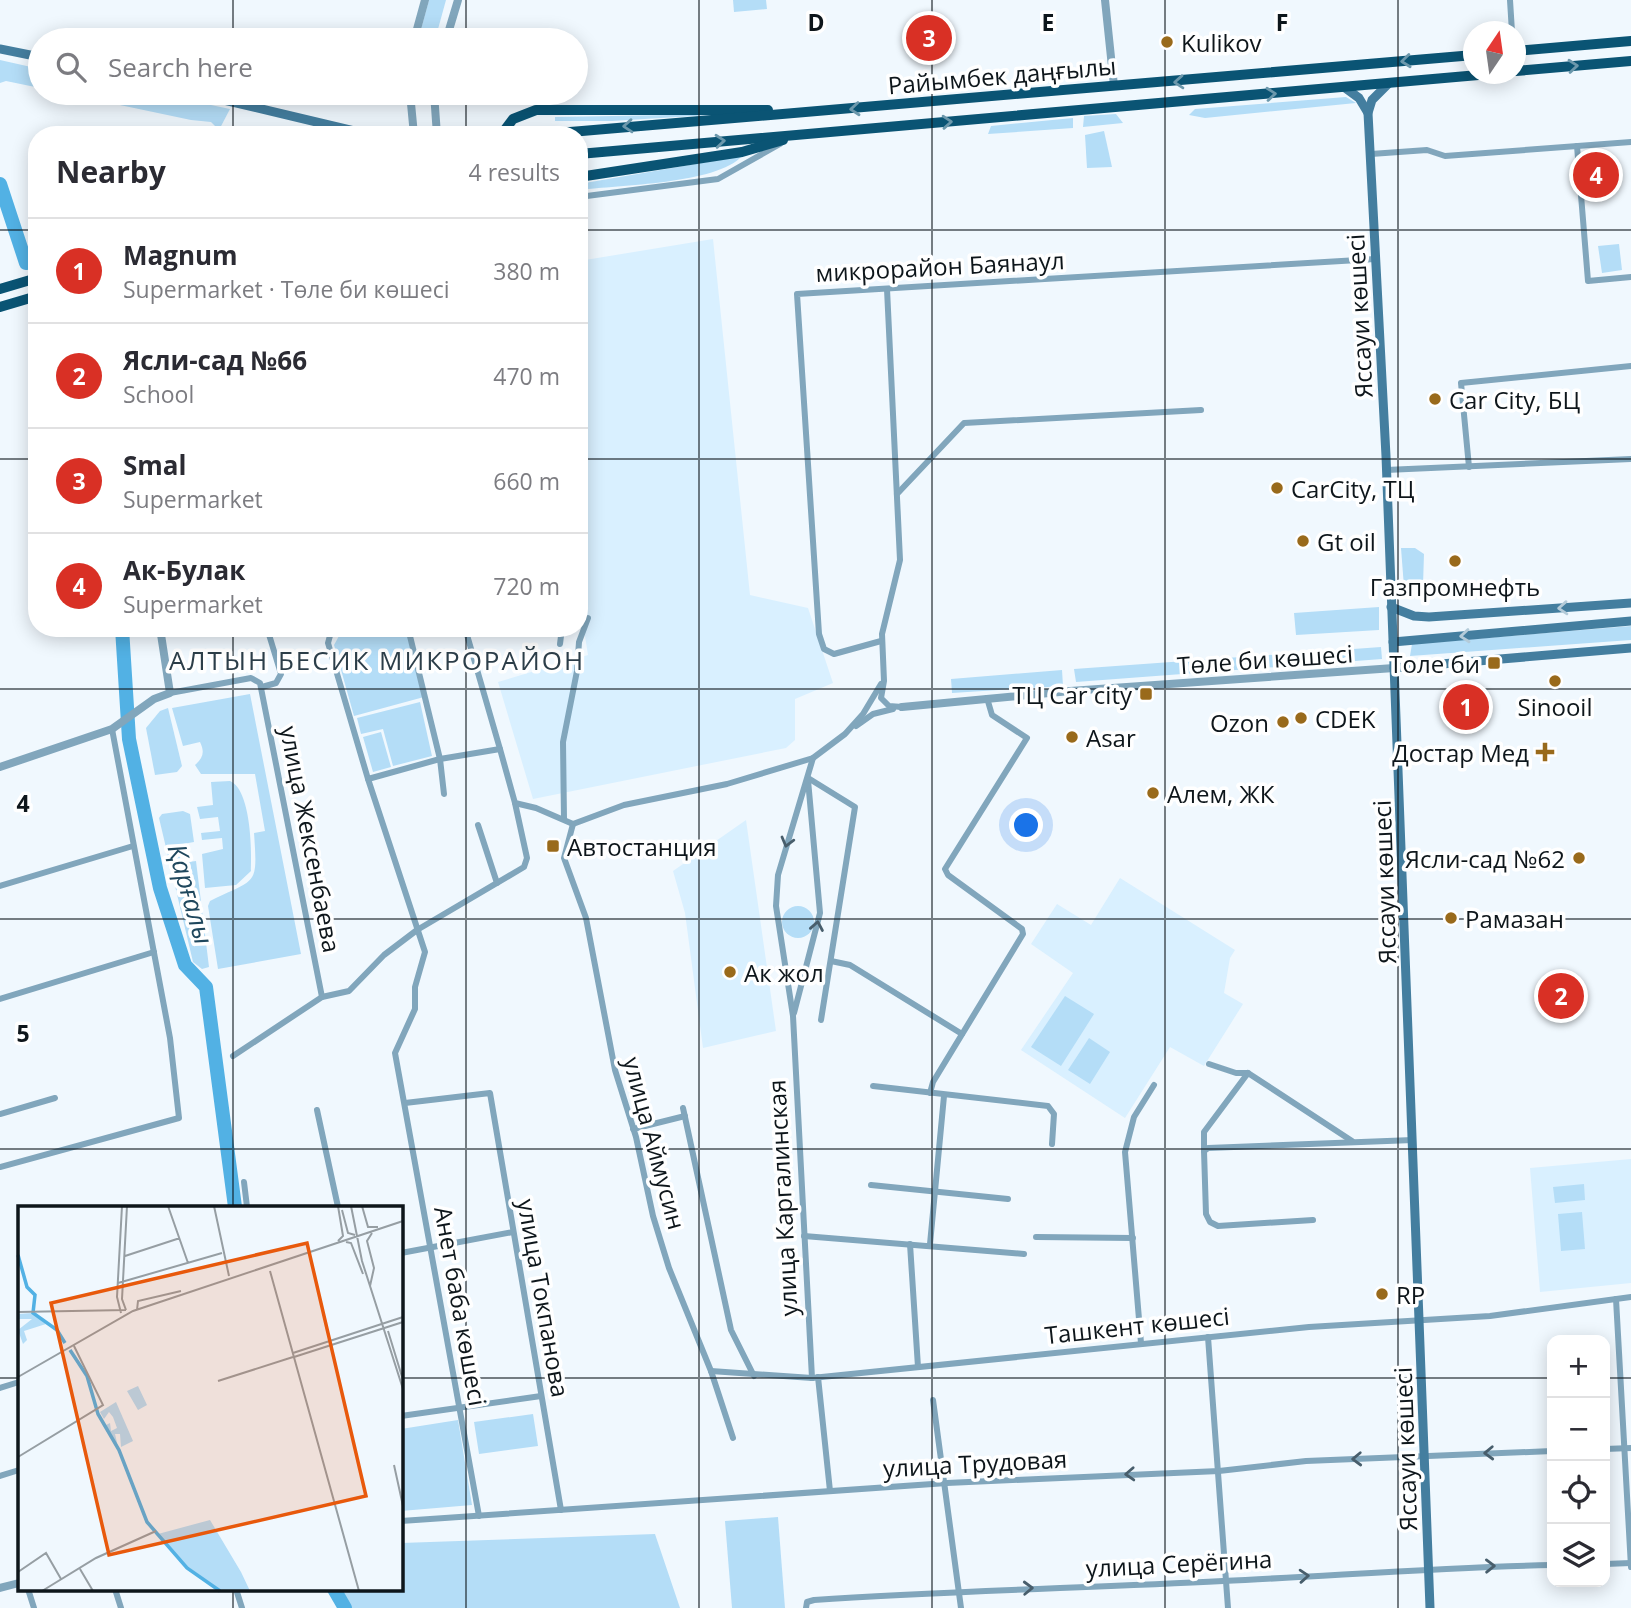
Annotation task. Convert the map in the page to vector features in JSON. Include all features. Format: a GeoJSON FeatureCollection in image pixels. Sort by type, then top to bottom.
{"type":"FeatureCollection","features":[{"type":"Feature","properties":{"kind":"highway"},"geometry":{"type":"LineString","coordinates":[[1526,50],[1631,41]]}},
{"type":"Feature","properties":{"kind":"highway","name":"Райымбек даңғылы"},"geometry":{"type":"LineString","coordinates":[[588,131],[1463,56]]}},
{"type":"Feature","properties":{"kind":"highway"},"geometry":{"type":"LineString","coordinates":[[1526,70],[1631,61]]}},
{"type":"Feature","properties":{"kind":"highway","name":"Райымбек даңғылы"},"geometry":{"type":"LineString","coordinates":[[588,153],[1463,76]]}},
{"type":"Feature","properties":{"kind":"highway"},"geometry":{"type":"LineString","coordinates":[[508,126],[513,119],[536,110],[738,108],[810,113]]}},
{"type":"Feature","properties":{"kind":"highway"},"geometry":{"type":"LineString","coordinates":[[588,176],[742,152],[811,132]]}},
{"type":"Feature","properties":{"kind":"highway"},"geometry":{"type":"LineString","coordinates":[[0,289],[28,281]]}},
{"type":"Feature","properties":{"kind":"highway"},"geometry":{"type":"LineString","coordinates":[[0,307],[28,299]]}},
{"type":"Feature","properties":{"kind":"main road"},"geometry":{"type":"LineString","coordinates":[[0,49],[28,55]]}},
{"type":"Feature","properties":{"kind":"main road"},"geometry":{"type":"LineString","coordinates":[[1368,113],[1372,100],[1389,83]]}},
{"type":"Feature","properties":{"kind":"main road"},"geometry":{"type":"LineString","coordinates":[[1344,87],[1359,98],[1368,113]]}},
{"type":"Feature","properties":{"kind":"main road"},"geometry":{"type":"LineString","coordinates":[[245,105],[333,126]]}},
{"type":"Feature","properties":{"kind":"main road","name":"Яссауи көшесі"},"geometry":{"type":"LineString","coordinates":[[1368,113],[1386,470],[1430,1608]]}},
{"type":"Feature","properties":{"kind":"main road"},"geometry":{"type":"LineString","coordinates":[[1391,607],[1414,616],[1429,617],[1631,603]]}},
{"type":"Feature","properties":{"kind":"main road"},"geometry":{"type":"LineString","coordinates":[[1393,642],[1631,621]]}},
{"type":"Feature","properties":{"kind":"main road","name":"Төле би көшесі"},"geometry":{"type":"LineString","coordinates":[[1394,668],[1631,648]]}},
{"type":"Feature","properties":{"kind":"street"},"geometry":{"type":"LineString","coordinates":[[417,28],[425,0]]}},
{"type":"Feature","properties":{"kind":"street"},"geometry":{"type":"LineString","coordinates":[[450,28],[458,0]]}},
{"type":"Feature","properties":{"kind":"street"},"geometry":{"type":"LineString","coordinates":[[1105,0],[1114,86]]}},
{"type":"Feature","properties":{"kind":"street"},"geometry":{"type":"LineString","coordinates":[[1510,0],[1511,21]]}},
{"type":"Feature","properties":{"kind":"street"},"geometry":{"type":"LineString","coordinates":[[412,105],[415,126]]}},
{"type":"Feature","properties":{"kind":"street"},"geometry":{"type":"LineString","coordinates":[[434,105],[436,126]]}},
{"type":"Feature","properties":{"kind":"street"},"geometry":{"type":"LineString","coordinates":[[415,120],[435,119]]}},
{"type":"Feature","properties":{"kind":"street"},"geometry":{"type":"LineString","coordinates":[[588,196],[718,179],[789,138]]}},
{"type":"Feature","properties":{"kind":"street"},"geometry":{"type":"LineString","coordinates":[[1371,154],[1427,150],[1445,156],[1631,142]]}},
{"type":"Feature","properties":{"kind":"street"},"geometry":{"type":"LineString","coordinates":[[1577,146],[1588,281],[1631,277]]}},
{"type":"Feature","properties":{"kind":"street","name":"микрорайон Баянаул"},"geometry":{"type":"LineString","coordinates":[[881,641],[834,654],[824,649],[818,634],[797,294],[1375,259]]}},
{"type":"Feature","properties":{"kind":"street"},"geometry":{"type":"LineString","coordinates":[[887,289],[900,560],[881,641],[884,681],[881,698],[889,706],[902,707]]}},
{"type":"Feature","properties":{"kind":"street"},"geometry":{"type":"LineString","coordinates":[[1469,467],[1461,383],[1631,366]]}},
{"type":"Feature","properties":{"kind":"street"},"geometry":{"type":"LineString","coordinates":[[897,494],[964,423],[1201,410]]}},
{"type":"Feature","properties":{"kind":"street"},"geometry":{"type":"LineString","coordinates":[[1386,470],[1631,459]]}},
{"type":"Feature","properties":{"kind":"street"},"geometry":{"type":"LineString","coordinates":[[161,637],[170,693]]}},
{"type":"Feature","properties":{"kind":"street"},"geometry":{"type":"LineString","coordinates":[[0,766],[116,726],[154,699],[170,693],[251,678],[258,681],[262,687],[276,683],[281,674],[270,637]]}},
{"type":"Feature","properties":{"kind":"street","name":"Анет баба көшесі"},"geometry":{"type":"LineString","coordinates":[[330,637],[328,643],[425,952],[415,987],[415,1009],[395,1053],[479,1516]]}},
{"type":"Feature","properties":{"kind":"street"},"geometry":{"type":"LineString","coordinates":[[410,637],[440,759],[444,794]]}},
{"type":"Feature","properties":{"kind":"street"},"geometry":{"type":"LineString","coordinates":[[233,1056],[322,998],[340,996],[358,986],[384,955],[417,930],[527,863],[516,803],[496,749],[466,637]]}},
{"type":"Feature","properties":{"kind":"street"},"geometry":{"type":"LineString","coordinates":[[560,644],[561,637]]}},
{"type":"Feature","properties":{"kind":"street"},"geometry":{"type":"LineString","coordinates":[[564,819],[562,742],[577,671],[581,637]]}},
{"type":"Feature","properties":{"kind":"street","name":"Төле би көшесі"},"geometry":{"type":"LineString","coordinates":[[902,707],[987,698],[1394,668]]}},
{"type":"Feature","properties":{"kind":"street"},"geometry":{"type":"LineString","coordinates":[[845,734],[884,681]]}},
{"type":"Feature","properties":{"kind":"street","name":"улица Жексенбаева"},"geometry":{"type":"LineString","coordinates":[[262,687],[322,998]]}},
{"type":"Feature","properties":{"kind":"street"},"geometry":{"type":"LineString","coordinates":[[930,1093],[933,1083],[1023,934],[1022,929],[948,875],[945,869],[1027,738],[992,715],[987,698]]}},
{"type":"Feature","properties":{"kind":"street"},"geometry":{"type":"LineString","coordinates":[[516,803],[573,824],[624,805],[727,784],[813,758],[873,714],[902,707]]}},
{"type":"Feature","properties":{"kind":"street"},"geometry":{"type":"LineString","coordinates":[[0,1167],[179,1118],[170,1038],[133,846],[116,726]]}},
{"type":"Feature","properties":{"kind":"street"},"geometry":{"type":"LineString","coordinates":[[372,778],[440,759],[496,749]]}},
{"type":"Feature","properties":{"kind":"street"},"geometry":{"type":"LineString","coordinates":[[793,1016],[776,906],[778,875],[794,812],[813,758]]}},
{"type":"Feature","properties":{"kind":"street"},"geometry":{"type":"LineString","coordinates":[[808,778],[855,807],[821,1020]]}},
{"type":"Feature","properties":{"kind":"street"},"geometry":{"type":"LineString","coordinates":[[793,1016],[820,913],[808,778]]}},
{"type":"Feature","properties":{"kind":"street","name":"улица Аймусин"},"geometry":{"type":"LineString","coordinates":[[573,824],[564,858],[586,918],[615,1070],[633,1129],[668,1268],[711,1371],[733,1438]]}},
{"type":"Feature","properties":{"kind":"street"},"geometry":{"type":"LineString","coordinates":[[478,825],[497,883]]}},
{"type":"Feature","properties":{"kind":"street"},"geometry":{"type":"LineString","coordinates":[[0,886],[133,846]]}},
{"type":"Feature","properties":{"kind":"street"},"geometry":{"type":"LineString","coordinates":[[0,999],[154,952]]}},
{"type":"Feature","properties":{"kind":"street"},"geometry":{"type":"LineString","coordinates":[[831,961],[850,965],[962,1034]]}},
{"type":"Feature","properties":{"kind":"street","name":"улица Каргалинская"},"geometry":{"type":"LineString","coordinates":[[793,1016],[804,1236],[815,1377],[830,1491]]}},
{"type":"Feature","properties":{"kind":"street"},"geometry":{"type":"LineString","coordinates":[[1209,1064],[1236,1073],[1248,1073],[1353,1142]]}},
{"type":"Feature","properties":{"kind":"street"},"geometry":{"type":"LineString","coordinates":[[1248,1073],[1204,1132],[1206,1214],[1210,1223],[1218,1226],[1313,1220]]}},
{"type":"Feature","properties":{"kind":"street"},"geometry":{"type":"LineString","coordinates":[[1140,1343],[1125,1165],[1127,1140],[1134,1116],[1154,1085]]}},
{"type":"Feature","properties":{"kind":"street"},"geometry":{"type":"LineString","coordinates":[[873,1086],[1048,1106],[1054,1114],[1052,1144]]}},
{"type":"Feature","properties":{"kind":"street","name":"улица Токпанова"},"geometry":{"type":"LineString","coordinates":[[405,1103],[489,1093],[561,1510]]}},
{"type":"Feature","properties":{"kind":"street"},"geometry":{"type":"LineString","coordinates":[[930,1244],[944,1096]]}},
{"type":"Feature","properties":{"kind":"street"},"geometry":{"type":"LineString","coordinates":[[0,1114],[55,1098]]}},
{"type":"Feature","properties":{"kind":"street"},"geometry":{"type":"LineString","coordinates":[[683,1108],[731,1330],[754,1376]]}},
{"type":"Feature","properties":{"kind":"street"},"geometry":{"type":"LineString","coordinates":[[317,1110],[338,1206]]}},
{"type":"Feature","properties":{"kind":"street"},"geometry":{"type":"LineString","coordinates":[[633,1129],[685,1116]]}},
{"type":"Feature","properties":{"kind":"street"},"geometry":{"type":"LineString","coordinates":[[1204,1151],[1208,1147],[1413,1140]]}},
{"type":"Feature","properties":{"kind":"street"},"geometry":{"type":"LineString","coordinates":[[244,1182],[247,1206]]}},
{"type":"Feature","properties":{"kind":"street"},"geometry":{"type":"LineString","coordinates":[[871,1185],[1008,1199]]}},
{"type":"Feature","properties":{"kind":"street"},"geometry":{"type":"LineString","coordinates":[[402,1253],[513,1232]]}},
{"type":"Feature","properties":{"kind":"street"},"geometry":{"type":"LineString","coordinates":[[804,1236],[930,1244],[1024,1254]]}},
{"type":"Feature","properties":{"kind":"street"},"geometry":{"type":"LineString","coordinates":[[1036,1237],[1133,1238]]}},
{"type":"Feature","properties":{"kind":"street"},"geometry":{"type":"LineString","coordinates":[[911,1244],[918,1367]]}},
{"type":"Feature","properties":{"kind":"street","name":"Ташкент көшесі"},"geometry":{"type":"LineString","coordinates":[[711,1371],[754,1376],[815,1377],[1140,1343],[1490,1316],[1631,1297]]}},
{"type":"Feature","properties":{"kind":"street"},"geometry":{"type":"LineString","coordinates":[[1610,1564],[1631,1564],[1627,1448],[1616,1299]]}},
{"type":"Feature","properties":{"kind":"street"},"geometry":{"type":"LineString","coordinates":[[1208,1337],[1228,1608]]}},
{"type":"Feature","properties":{"kind":"street"},"geometry":{"type":"LineString","coordinates":[[0,1388],[18,1382]]}},
{"type":"Feature","properties":{"kind":"street"},"geometry":{"type":"LineString","coordinates":[[402,1416],[541,1396]]}},
{"type":"Feature","properties":{"kind":"street"},"geometry":{"type":"LineString","coordinates":[[933,1400],[947,1483],[961,1608]]}},
{"type":"Feature","properties":{"kind":"street","name":"улица Трудовая"},"geometry":{"type":"LineString","coordinates":[[402,1521],[947,1483],[1219,1471],[1306,1461],[1547,1451]]}},
{"type":"Feature","properties":{"kind":"street"},"geometry":{"type":"LineString","coordinates":[[0,1476],[18,1470]]}},
{"type":"Feature","properties":{"kind":"street","name":"улица Серёгина"},"geometry":{"type":"LineString","coordinates":[[806,1605],[959,1590],[1225,1581],[1428,1567],[1547,1565]]}},
{"type":"Feature","properties":{"kind":"street"},"geometry":{"type":"LineString","coordinates":[[0,1587],[18,1583]]}},
{"type":"Feature","properties":{"kind":"street"},"geometry":{"type":"LineString","coordinates":[[28,1590],[34,1608]]}},
{"type":"Feature","properties":{"kind":"street"},"geometry":{"type":"LineString","coordinates":[[115,1590],[121,1608]]}},
{"type":"Feature","properties":{"kind":"street"},"geometry":{"type":"LineString","coordinates":[[236,1590],[242,1608]]}},
{"type":"Feature","properties":{"kind":"shaded area"},"geometry":{"type":"Polygon","coordinates":[[[429,0],[446,0],[438,28],[421,28],[429,0]]]}},
{"type":"Feature","properties":{"kind":"shaded area"},"geometry":{"type":"Polygon","coordinates":[[[733,0],[766,0],[767,9],[734,12],[733,0]]]}},
{"type":"Feature","properties":{"kind":"shaded area"},"geometry":{"type":"Polygon","coordinates":[[[0,60],[28,66],[28,86],[6,81],[0,83],[0,60]]]}},
{"type":"Feature","properties":{"kind":"shaded area"},"geometry":{"type":"Polygon","coordinates":[[[1346,97],[1356,103],[1205,118],[1189,115],[1195,109],[1346,97]]]}},
{"type":"Feature","properties":{"kind":"shaded area"},"geometry":{"type":"Polygon","coordinates":[[[120,105],[211,105],[230,109],[221,126],[120,105]]]}},
{"type":"Feature","properties":{"kind":"shaded area"},"geometry":{"type":"Polygon","coordinates":[[[726,114],[612,121],[555,121],[555,117],[726,114]]]}},
{"type":"Feature","properties":{"kind":"shaded area"},"geometry":{"type":"Polygon","coordinates":[[[1116,114],[1123,123],[1083,127],[1084,116],[1116,114]]]}},
{"type":"Feature","properties":{"kind":"shaded area"},"geometry":{"type":"Polygon","coordinates":[[[1073,118],[1073,128],[988,134],[991,126],[1073,118]]]}},
{"type":"Feature","properties":{"kind":"shaded area"},"geometry":{"type":"Polygon","coordinates":[[[1104,131],[1112,167],[1087,168],[1085,135],[1104,131]]]}},
{"type":"Feature","properties":{"kind":"shaded area"},"geometry":{"type":"Polygon","coordinates":[[[742,156],[729,165],[690,178],[588,189],[588,182],[742,156]]]}},
{"type":"Feature","properties":{"kind":"shaded area"},"geometry":{"type":"Polygon","coordinates":[[[713,239],[750,595],[808,608],[833,683],[795,699],[795,740],[786,748],[533,799],[498,682],[588,655],[585,637],[588,637],[588,260],[713,239]]]}},
{"type":"Feature","properties":{"kind":"shaded area"},"geometry":{"type":"Polygon","coordinates":[[[1619,244],[1622,270],[1602,273],[1598,246],[1619,244]]]}},
{"type":"Feature","properties":{"kind":"shaded area"},"geometry":{"type":"Polygon","coordinates":[[[1401,548],[1415,548],[1424,554],[1423,585],[1404,587],[1401,548]]]}},
{"type":"Feature","properties":{"kind":"shaded area"},"geometry":{"type":"Polygon","coordinates":[[[1379,607],[1379,630],[1296,635],[1294,613],[1379,607]]]}},
{"type":"Feature","properties":{"kind":"shaded area"},"geometry":{"type":"Polygon","coordinates":[[[1631,626],[1631,640],[1410,656],[1412,644],[1631,626]]]}},
{"type":"Feature","properties":{"kind":"shaded area"},"geometry":{"type":"Polygon","coordinates":[[[338,637],[410,637],[424,697],[354,716],[334,645],[338,637]]]}},
{"type":"Feature","properties":{"kind":"shaded area"},"geometry":{"type":"Polygon","coordinates":[[[1381,647],[1382,659],[1076,682],[1074,669],[1381,647]]]}},
{"type":"Feature","properties":{"kind":"shaded area"},"geometry":{"type":"Polygon","coordinates":[[[1062,670],[1063,686],[952,693],[951,679],[1062,670]]]}},
{"type":"Feature","properties":{"kind":"shaded area"},"geometry":{"type":"Polygon","coordinates":[[[250,694],[301,954],[218,969],[208,906],[210,901],[245,884],[254,873],[254,833],[265,831],[255,774],[201,774],[195,765],[202,755],[200,742],[183,746],[172,708],[250,694]]]}},
{"type":"Feature","properties":{"kind":"shaded area"},"geometry":{"type":"Polygon","coordinates":[[[420,702],[432,756],[393,766],[383,729],[361,734],[357,718],[420,702]]]}},
{"type":"Feature","properties":{"kind":"shaded area"},"geometry":{"type":"Polygon","coordinates":[[[168,708],[182,766],[177,772],[155,775],[146,728],[160,711],[168,708]]]}},
{"type":"Feature","properties":{"kind":"shaded area"},"geometry":{"type":"Polygon","coordinates":[[[381,732],[391,767],[373,772],[363,737],[381,732]]]}},
{"type":"Feature","properties":{"kind":"shaded area"},"geometry":{"type":"Polygon","coordinates":[[[230,781],[237,787],[246,808],[251,871],[236,885],[205,888],[202,854],[223,849],[222,838],[202,840],[201,833],[220,831],[218,817],[200,819],[197,807],[213,805],[211,782],[230,781]]]}},
{"type":"Feature","properties":{"kind":"shaded area"},"geometry":{"type":"Polygon","coordinates":[[[183,811],[190,814],[194,842],[177,845],[181,863],[196,861],[209,967],[202,969],[193,962],[159,818],[162,814],[183,811]]]}},
{"type":"Feature","properties":{"kind":"shaded area","name":"Ак жол"},"geometry":{"type":"Polygon","coordinates":[[[746,820],[776,1031],[703,1048],[685,913],[673,871],[746,820]]]}},
{"type":"Feature","properties":{"kind":"shaded area"},"geometry":{"type":"Polygon","coordinates":[[[1120,878],[1235,950],[1230,958],[1224,993],[1243,1004],[1204,1066],[1170,1047],[1125,1118],[1021,1050],[1073,973],[1031,944],[1057,904],[1091,925],[1120,878]]]}},
{"type":"Feature","properties":{"kind":"shaded area"},"geometry":{"type":"Polygon","coordinates":[[[798,906],[809,911],[814,922],[809,933],[798,938],[787,933],[782,922],[787,911],[798,906]]]}},
{"type":"Feature","properties":{"kind":"shaded area"},"geometry":{"type":"Polygon","coordinates":[[[1065,996],[1094,1014],[1061,1066],[1031,1047],[1065,996]]]}},
{"type":"Feature","properties":{"kind":"shaded area"},"geometry":{"type":"Polygon","coordinates":[[[1089,1038],[1110,1052],[1090,1084],[1068,1070],[1089,1038]]]}},
{"type":"Feature","properties":{"kind":"shaded area"},"geometry":{"type":"Polygon","coordinates":[[[1631,1159],[1631,1283],[1540,1292],[1530,1168],[1631,1159]]]}},
{"type":"Feature","properties":{"kind":"shaded area"},"geometry":{"type":"Polygon","coordinates":[[[1584,1184],[1585,1200],[1555,1203],[1553,1187],[1584,1184]]]}},
{"type":"Feature","properties":{"kind":"shaded area"},"geometry":{"type":"Polygon","coordinates":[[[1582,1212],[1585,1249],[1561,1251],[1558,1214],[1582,1212]]]}},
{"type":"Feature","properties":{"kind":"shaded area"},"geometry":{"type":"Polygon","coordinates":[[[533,1414],[538,1446],[479,1454],[474,1422],[533,1414]]]}},
{"type":"Feature","properties":{"kind":"shaded area"},"geometry":{"type":"Polygon","coordinates":[[[458,1420],[472,1505],[402,1511],[402,1429],[458,1420]]]}},
{"type":"Feature","properties":{"kind":"shaded area"},"geometry":{"type":"Polygon","coordinates":[[[778,1517],[785,1608],[732,1608],[725,1521],[778,1517]]]}},
{"type":"Feature","properties":{"kind":"shaded area"},"geometry":{"type":"Polygon","coordinates":[[[655,1534],[680,1608],[350,1608],[340,1590],[402,1590],[402,1543],[655,1534]]]}},
{"type":"Feature","properties":{"kind":"waterway","name":"Қарғалы"},"geometry":{"type":"LineString","coordinates":[[0,184],[26,263]]}},
{"type":"Feature","properties":{"kind":"waterway","name":"Қарғалы"},"geometry":{"type":"LineString","coordinates":[[123,637],[129,739],[160,888],[185,965],[206,987],[235,1206]]}},
{"type":"Feature","properties":{"kind":"waterway","name":"Қарғалы"},"geometry":{"type":"LineString","coordinates":[[335,1590],[345,1608]]}},
{"type":"Feature","properties":{"kind":"place","name":"Smal"},"geometry":{"type":"Point","coordinates":[929,38]}},
{"type":"Feature","properties":{"kind":"place","name":"Kulikov"},"geometry":{"type":"Point","coordinates":[1167,42]}},
{"type":"Feature","properties":{"kind":"place","name":"Ак-Булак"},"geometry":{"type":"Point","coordinates":[1596,175]}},
{"type":"Feature","properties":{"kind":"place","name":"Car City, БЦ"},"geometry":{"type":"Point","coordinates":[1435,399]}},
{"type":"Feature","properties":{"kind":"place","name":"CarCity, ТЦ"},"geometry":{"type":"Point","coordinates":[1277,488]}},
{"type":"Feature","properties":{"kind":"place","name":"Gt oil"},"geometry":{"type":"Point","coordinates":[1303,541]}},
{"type":"Feature","properties":{"kind":"place","name":"Газпромнефть"},"geometry":{"type":"Point","coordinates":[1455,561]}},
{"type":"Feature","properties":{"kind":"place","name":"Толе би"},"geometry":{"type":"Point","coordinates":[1494,663]}},
{"type":"Feature","properties":{"kind":"place","name":"Sinooil"},"geometry":{"type":"Point","coordinates":[1555,681]}},
{"type":"Feature","properties":{"kind":"place","name":"ТЦ Car city"},"geometry":{"type":"Point","coordinates":[1146,694]}},
{"type":"Feature","properties":{"kind":"place","name":"Magnum"},"geometry":{"type":"Point","coordinates":[1466,707]}},
{"type":"Feature","properties":{"kind":"place","name":"CDEK"},"geometry":{"type":"Point","coordinates":[1301,718]}},
{"type":"Feature","properties":{"kind":"place","name":"Ozon"},"geometry":{"type":"Point","coordinates":[1283,722]}},
{"type":"Feature","properties":{"kind":"place","name":"Asar"},"geometry":{"type":"Point","coordinates":[1072,737]}},
{"type":"Feature","properties":{"kind":"place","name":"Достар Мед"},"geometry":{"type":"Point","coordinates":[1545,752]}},
{"type":"Feature","properties":{"kind":"place","name":"Алем, ЖК"},"geometry":{"type":"Point","coordinates":[1153,793]}},
{"type":"Feature","properties":{"kind":"place","name":"Автостанция"},"geometry":{"type":"Point","coordinates":[553,846]}},
{"type":"Feature","properties":{"kind":"place","name":"Ясли-сад №62"},"geometry":{"type":"Point","coordinates":[1579,858]}},
{"type":"Feature","properties":{"kind":"place","name":"Рамазан"},"geometry":{"type":"Point","coordinates":[1451,918]}},
{"type":"Feature","properties":{"kind":"place","name":"Ак жол"},"geometry":{"type":"Point","coordinates":[730,972]}},
{"type":"Feature","properties":{"kind":"place","name":"Ясли-сад №66"},"geometry":{"type":"Point","coordinates":[1561,996]}},
{"type":"Feature","properties":{"kind":"place","name":"RP"},"geometry":{"type":"Point","coordinates":[1382,1294]}},
{"type":"Feature","properties":{"kind":"district","name":"АЛТЫН БЕСИК МИКРОРАЙОН"},"geometry":{"type":"Point","coordinates":[377,660]}}]}
